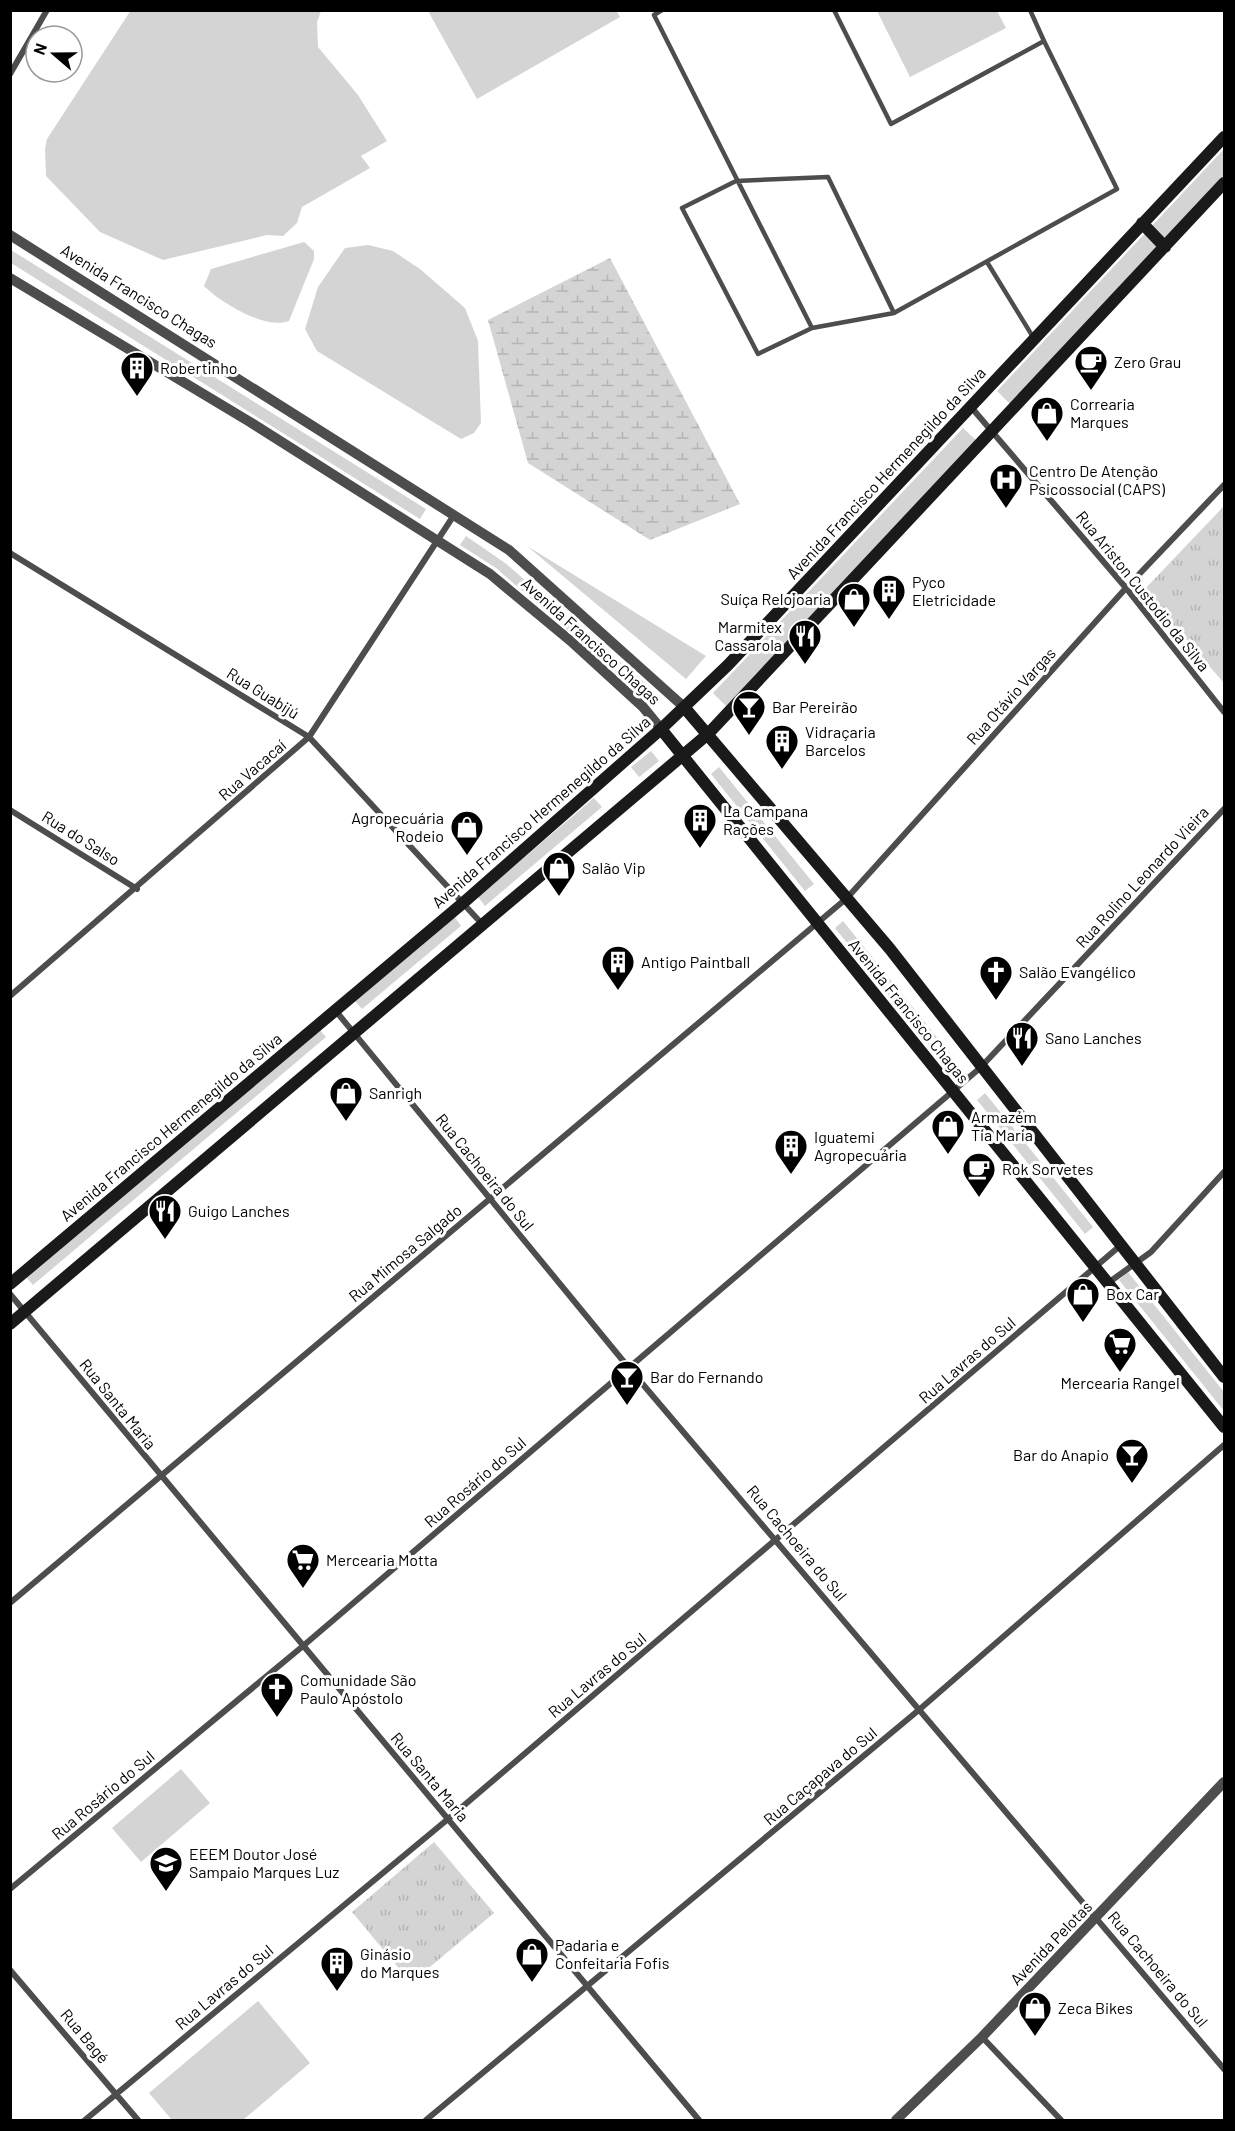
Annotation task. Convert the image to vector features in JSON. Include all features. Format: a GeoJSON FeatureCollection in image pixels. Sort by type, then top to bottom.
{"type":"FeatureCollection","features":[{"type":"Feature","properties":{"kind":"main road","name":"Avenida Francisco Hermenegildo da Silva"},"geometry":{"type":"LineString","coordinates":[[10,1284],[463,903],[661,729],[728,665],[1224,137]]}},
{"type":"Feature","properties":{"kind":"main road"},"geometry":{"type":"LineString","coordinates":[[10,1324],[353,1032],[484,926],[708,734],[993,433],[1224,183]]}},
{"type":"Feature","properties":{"kind":"main road"},"geometry":{"type":"LineString","coordinates":[[1142,223],[1165,247]]}},
{"type":"Feature","properties":{"kind":"main road","name":"Avenida Francisco Chagas"},"geometry":{"type":"LineString","coordinates":[[684,707],[848,898],[1224,1377]]}},
{"type":"Feature","properties":{"kind":"main road","name":"Avenida Francisco Chagas"},"geometry":{"type":"LineString","coordinates":[[661,729],[1224,1427]]}},
{"type":"Feature","properties":{"kind":"street"},"geometry":{"type":"LineString","coordinates":[[10,74],[47,10]]}},
{"type":"Feature","properties":{"kind":"street","name":"Avenida Francisco Chagas"},"geometry":{"type":"LineString","coordinates":[[10,235],[509,550],[684,707]]}},
{"type":"Feature","properties":{"kind":"street","name":"Avenida Francisco Chagas"},"geometry":{"type":"LineString","coordinates":[[10,278],[250,422],[490,574],[565,636],[643,707],[661,729]]}},
{"type":"Feature","properties":{"kind":"street","name":"Rua Ariston Custodio da Silva"},"geometry":{"type":"LineString","coordinates":[[972,407],[1126,588],[1224,712]]}},
{"type":"Feature","properties":{"kind":"street","name":"Rua Otávio Vargas"},"geometry":{"type":"LineString","coordinates":[[817,924],[848,898],[1126,588],[1224,485]]}},
{"type":"Feature","properties":{"kind":"street","name":"Rua Vacacaí"},"geometry":{"type":"LineString","coordinates":[[10,996],[309,737],[454,514]]}},
{"type":"Feature","properties":{"kind":"street","name":"Rua Guabijú"},"geometry":{"type":"LineString","coordinates":[[10,553],[309,737],[484,926]]}},
{"type":"Feature","properties":{"kind":"street","name":"Rua Rolino Leonardo Vieira"},"geometry":{"type":"LineString","coordinates":[[953,1090],[980,1068],[1224,809]]}},
{"type":"Feature","properties":{"kind":"street","name":"Rua do Salso"},"geometry":{"type":"LineString","coordinates":[[10,810],[136,889]]}},
{"type":"Feature","properties":{"kind":"street","name":"Rua Mimosa Salgado"},"geometry":{"type":"LineString","coordinates":[[10,1603],[817,924]]}},
{"type":"Feature","properties":{"kind":"street","name":"Rua Cachoeira do Sul"},"geometry":{"type":"LineString","coordinates":[[335,1011],[629,1368],[1224,2069]]}},
{"type":"Feature","properties":{"kind":"street","name":"Rua Rosário do Sul"},"geometry":{"type":"LineString","coordinates":[[10,1889],[303,1646],[953,1090]]}},
{"type":"Feature","properties":{"kind":"street"},"geometry":{"type":"LineString","coordinates":[[1107,1284],[1151,1252],[1224,1172]]}},
{"type":"Feature","properties":{"kind":"street","name":"Rua Lavras do Sul"},"geometry":{"type":"LineString","coordinates":[[85,2121],[448,1819],[1121,1245]]}},
{"type":"Feature","properties":{"kind":"street","name":"Rua Santa Maria"},"geometry":{"type":"LineString","coordinates":[[10,1294],[699,2121]]}},
{"type":"Feature","properties":{"kind":"street","name":"Rua Caçapava do Sul"},"geometry":{"type":"LineString","coordinates":[[426,2121],[920,1709],[1224,1445]]}},
{"type":"Feature","properties":{"kind":"street","name":"Avenida Pelotas"},"geometry":{"type":"LineString","coordinates":[[896,2121],[982,2037],[1224,1782]]}},
{"type":"Feature","properties":{"kind":"street","name":"Rua Bagé"},"geometry":{"type":"LineString","coordinates":[[10,1970],[138,2121]]}},
{"type":"Feature","properties":{"kind":"street"},"geometry":{"type":"LineString","coordinates":[[982,2037],[1060,2121]]}},
{"type":"Feature","properties":{"kind":"lane"},"geometry":{"type":"LineString","coordinates":[[662,10],[654,15],[812,328]]}},
{"type":"Feature","properties":{"kind":"lane"},"geometry":{"type":"LineString","coordinates":[[834,10],[891,124],[1044,40]]}},
{"type":"Feature","properties":{"kind":"lane"},"geometry":{"type":"LineString","coordinates":[[894,314],[828,177],[736,181],[682,208],[758,354],[812,328],[894,314],[1117,189],[1030,10]]}},
{"type":"Feature","properties":{"kind":"lane"},"geometry":{"type":"LineString","coordinates":[[987,262],[1034,339]]}},
{"type":"Feature","properties":{"kind":"green space"},"geometry":{"type":"Polygon","coordinates":[[[131,10],[321,11],[317,22],[318,47],[358,95],[387,141],[361,156],[370,168],[302,207],[297,223],[283,236],[267,235],[163,260],[100,232],[46,176],[47,139],[131,10]]]}},
{"type":"Feature","properties":{"kind":"green space"},"geometry":{"type":"Polygon","coordinates":[[[616,10],[620,17],[477,99],[428,11],[616,10]]]}},
{"type":"Feature","properties":{"kind":"green space"},"geometry":{"type":"Polygon","coordinates":[[[877,11],[997,11],[1006,28],[910,77],[877,11]]]}},
{"type":"Feature","properties":{"kind":"green space"},"geometry":{"type":"Polygon","coordinates":[[[1224,149],[1224,176],[1010,404],[997,391],[1224,149]]]}},
{"type":"Feature","properties":{"kind":"green space"},"geometry":{"type":"Polygon","coordinates":[[[304,242],[314,251],[314,259],[289,321],[268,322],[256,318],[232,307],[204,286],[211,269],[304,242]]]}},
{"type":"Feature","properties":{"kind":"green space"},"geometry":{"type":"Polygon","coordinates":[[[368,245],[393,251],[420,269],[465,308],[478,341],[481,423],[474,433],[461,439],[317,351],[305,329],[318,287],[345,248],[368,245]]]}},
{"type":"Feature","properties":{"kind":"green space"},"geometry":{"type":"Polygon","coordinates":[[[11,250],[426,509],[420,519],[11,263],[11,250]]]}},
{"type":"Feature","properties":{"kind":"green space"},"geometry":{"type":"Polygon","coordinates":[[[610,258],[740,504],[650,540],[528,463],[488,320],[610,258]]]}},
{"type":"Feature","properties":{"kind":"green space"},"geometry":{"type":"Polygon","coordinates":[[[963,428],[977,441],[726,706],[713,693],[963,428]]]}},
{"type":"Feature","properties":{"kind":"green space"},"geometry":{"type":"Polygon","coordinates":[[[1224,506],[1224,683],[1143,591],[1224,506]]]}},
{"type":"Feature","properties":{"kind":"green space"},"geometry":{"type":"Polygon","coordinates":[[[466,536],[505,563],[645,683],[638,691],[496,568],[460,545],[466,536]]]}},
{"type":"Feature","properties":{"kind":"green space"},"geometry":{"type":"Polygon","coordinates":[[[527,546],[706,656],[686,679],[527,546]]]}},
{"type":"Feature","properties":{"kind":"green space"},"geometry":{"type":"Polygon","coordinates":[[[651,751],[659,761],[639,777],[631,767],[651,751]]]}},
{"type":"Feature","properties":{"kind":"green space"},"geometry":{"type":"Polygon","coordinates":[[[719,767],[814,884],[805,891],[711,774],[719,767]]]}},
{"type":"Feature","properties":{"kind":"green space"},"geometry":{"type":"Polygon","coordinates":[[[594,798],[602,807],[485,906],[478,897],[594,798]]]}},
{"type":"Feature","properties":{"kind":"green space"},"geometry":{"type":"Polygon","coordinates":[[[454,916],[461,926],[362,1009],[354,1000],[454,916]]]}},
{"type":"Feature","properties":{"kind":"green space"},"geometry":{"type":"Polygon","coordinates":[[[843,921],[952,1056],[943,1063],[835,928],[843,921]]]}},
{"type":"Feature","properties":{"kind":"green space"},"geometry":{"type":"Polygon","coordinates":[[[318,1028],[326,1037],[33,1285],[25,1276],[318,1028]]]}},
{"type":"Feature","properties":{"kind":"green space"},"geometry":{"type":"Polygon","coordinates":[[[985,1093],[1093,1227],[1085,1234],[977,1100],[985,1093]]]}},
{"type":"Feature","properties":{"kind":"green space"},"geometry":{"type":"Polygon","coordinates":[[[1128,1272],[1224,1392],[1224,1411],[1119,1280],[1128,1272]]]}},
{"type":"Feature","properties":{"kind":"green space"},"geometry":{"type":"Polygon","coordinates":[[[181,1769],[210,1803],[141,1862],[112,1828],[181,1769]]]}},
{"type":"Feature","properties":{"kind":"green space"},"geometry":{"type":"Polygon","coordinates":[[[434,1842],[494,1913],[411,1983],[352,1912],[434,1842]]]}},
{"type":"Feature","properties":{"kind":"green space"},"geometry":{"type":"Polygon","coordinates":[[[258,2001],[310,2063],[243,2120],[172,2120],[149,2093],[258,2001]]]}},
{"type":"Feature","properties":{"kind":"place","name":"Zero Grau"},"geometry":{"type":"Point","coordinates":[1091,391]}},
{"type":"Feature","properties":{"kind":"place","name":"Robertinho"},"geometry":{"type":"Point","coordinates":[137,397]}},
{"type":"Feature","properties":{"kind":"place","name":"Correaria Marques"},"geometry":{"type":"Point","coordinates":[1047,442]}},
{"type":"Feature","properties":{"kind":"place","name":"Centro De Atenção Psicossocial (CAPS)"},"geometry":{"type":"Point","coordinates":[1006,509]}},
{"type":"Feature","properties":{"kind":"place","name":"Pyco Eletricidade"},"geometry":{"type":"Point","coordinates":[889,620]}},
{"type":"Feature","properties":{"kind":"place","name":"Suíça Relojoaria"},"geometry":{"type":"Point","coordinates":[854,628]}},
{"type":"Feature","properties":{"kind":"place","name":"Marmitex Cassarola"},"geometry":{"type":"Point","coordinates":[805,665]}},
{"type":"Feature","properties":{"kind":"place","name":"Bar Pereirão"},"geometry":{"type":"Point","coordinates":[749,736]}},
{"type":"Feature","properties":{"kind":"place","name":"Vidraçaria Barcelos"},"geometry":{"type":"Point","coordinates":[782,770]}},
{"type":"Feature","properties":{"kind":"place","name":"La Campana Rações"},"geometry":{"type":"Point","coordinates":[700,849]}},
{"type":"Feature","properties":{"kind":"place","name":"Agropecuária Rodeio"},"geometry":{"type":"Point","coordinates":[467,856]}},
{"type":"Feature","properties":{"kind":"place","name":"Salão Vip"},"geometry":{"type":"Point","coordinates":[559,897]}},
{"type":"Feature","properties":{"kind":"place","name":"Antigo Paintball"},"geometry":{"type":"Point","coordinates":[618,991]}},
{"type":"Feature","properties":{"kind":"place","name":"Salão Evangélico"},"geometry":{"type":"Point","coordinates":[996,1001]}},
{"type":"Feature","properties":{"kind":"place","name":"Sano Lanches"},"geometry":{"type":"Point","coordinates":[1022,1067]}},
{"type":"Feature","properties":{"kind":"place","name":"Sanrigh"},"geometry":{"type":"Point","coordinates":[346,1122]}},
{"type":"Feature","properties":{"kind":"place","name":"Armazém Tia Maria"},"geometry":{"type":"Point","coordinates":[948,1155]}},
{"type":"Feature","properties":{"kind":"place","name":"Iguatemi Agropecuária"},"geometry":{"type":"Point","coordinates":[791,1175]}},
{"type":"Feature","properties":{"kind":"place","name":"Rok Sorvetes"},"geometry":{"type":"Point","coordinates":[979,1198]}},
{"type":"Feature","properties":{"kind":"place","name":"Guigo Lanches"},"geometry":{"type":"Point","coordinates":[165,1240]}},
{"type":"Feature","properties":{"kind":"place","name":"Box Car"},"geometry":{"type":"Point","coordinates":[1083,1323]}},
{"type":"Feature","properties":{"kind":"place","name":"Mercearia Rangel"},"geometry":{"type":"Point","coordinates":[1120,1373]}},
{"type":"Feature","properties":{"kind":"place","name":"Bar do Fernando"},"geometry":{"type":"Point","coordinates":[627,1406]}},
{"type":"Feature","properties":{"kind":"place","name":"Bar do Anapio"},"geometry":{"type":"Point","coordinates":[1132,1484]}},
{"type":"Feature","properties":{"kind":"place","name":"Mercearia Motta"},"geometry":{"type":"Point","coordinates":[303,1589]}},
{"type":"Feature","properties":{"kind":"place","name":"Comunidade São Paulo Apóstolo"},"geometry":{"type":"Point","coordinates":[277,1718]}},
{"type":"Feature","properties":{"kind":"place","name":"EEEM Doutor José Sampaio Marques Luz"},"geometry":{"type":"Point","coordinates":[166,1892]}},
{"type":"Feature","properties":{"kind":"place","name":"Padaria e Confeitaria Fofis"},"geometry":{"type":"Point","coordinates":[532,1983]}},
{"type":"Feature","properties":{"kind":"place","name":"Ginásio do Marques"},"geometry":{"type":"Point","coordinates":[337,1992]}},
{"type":"Feature","properties":{"kind":"place","name":"Zeca Bikes"},"geometry":{"type":"Point","coordinates":[1035,2037]}}]}
